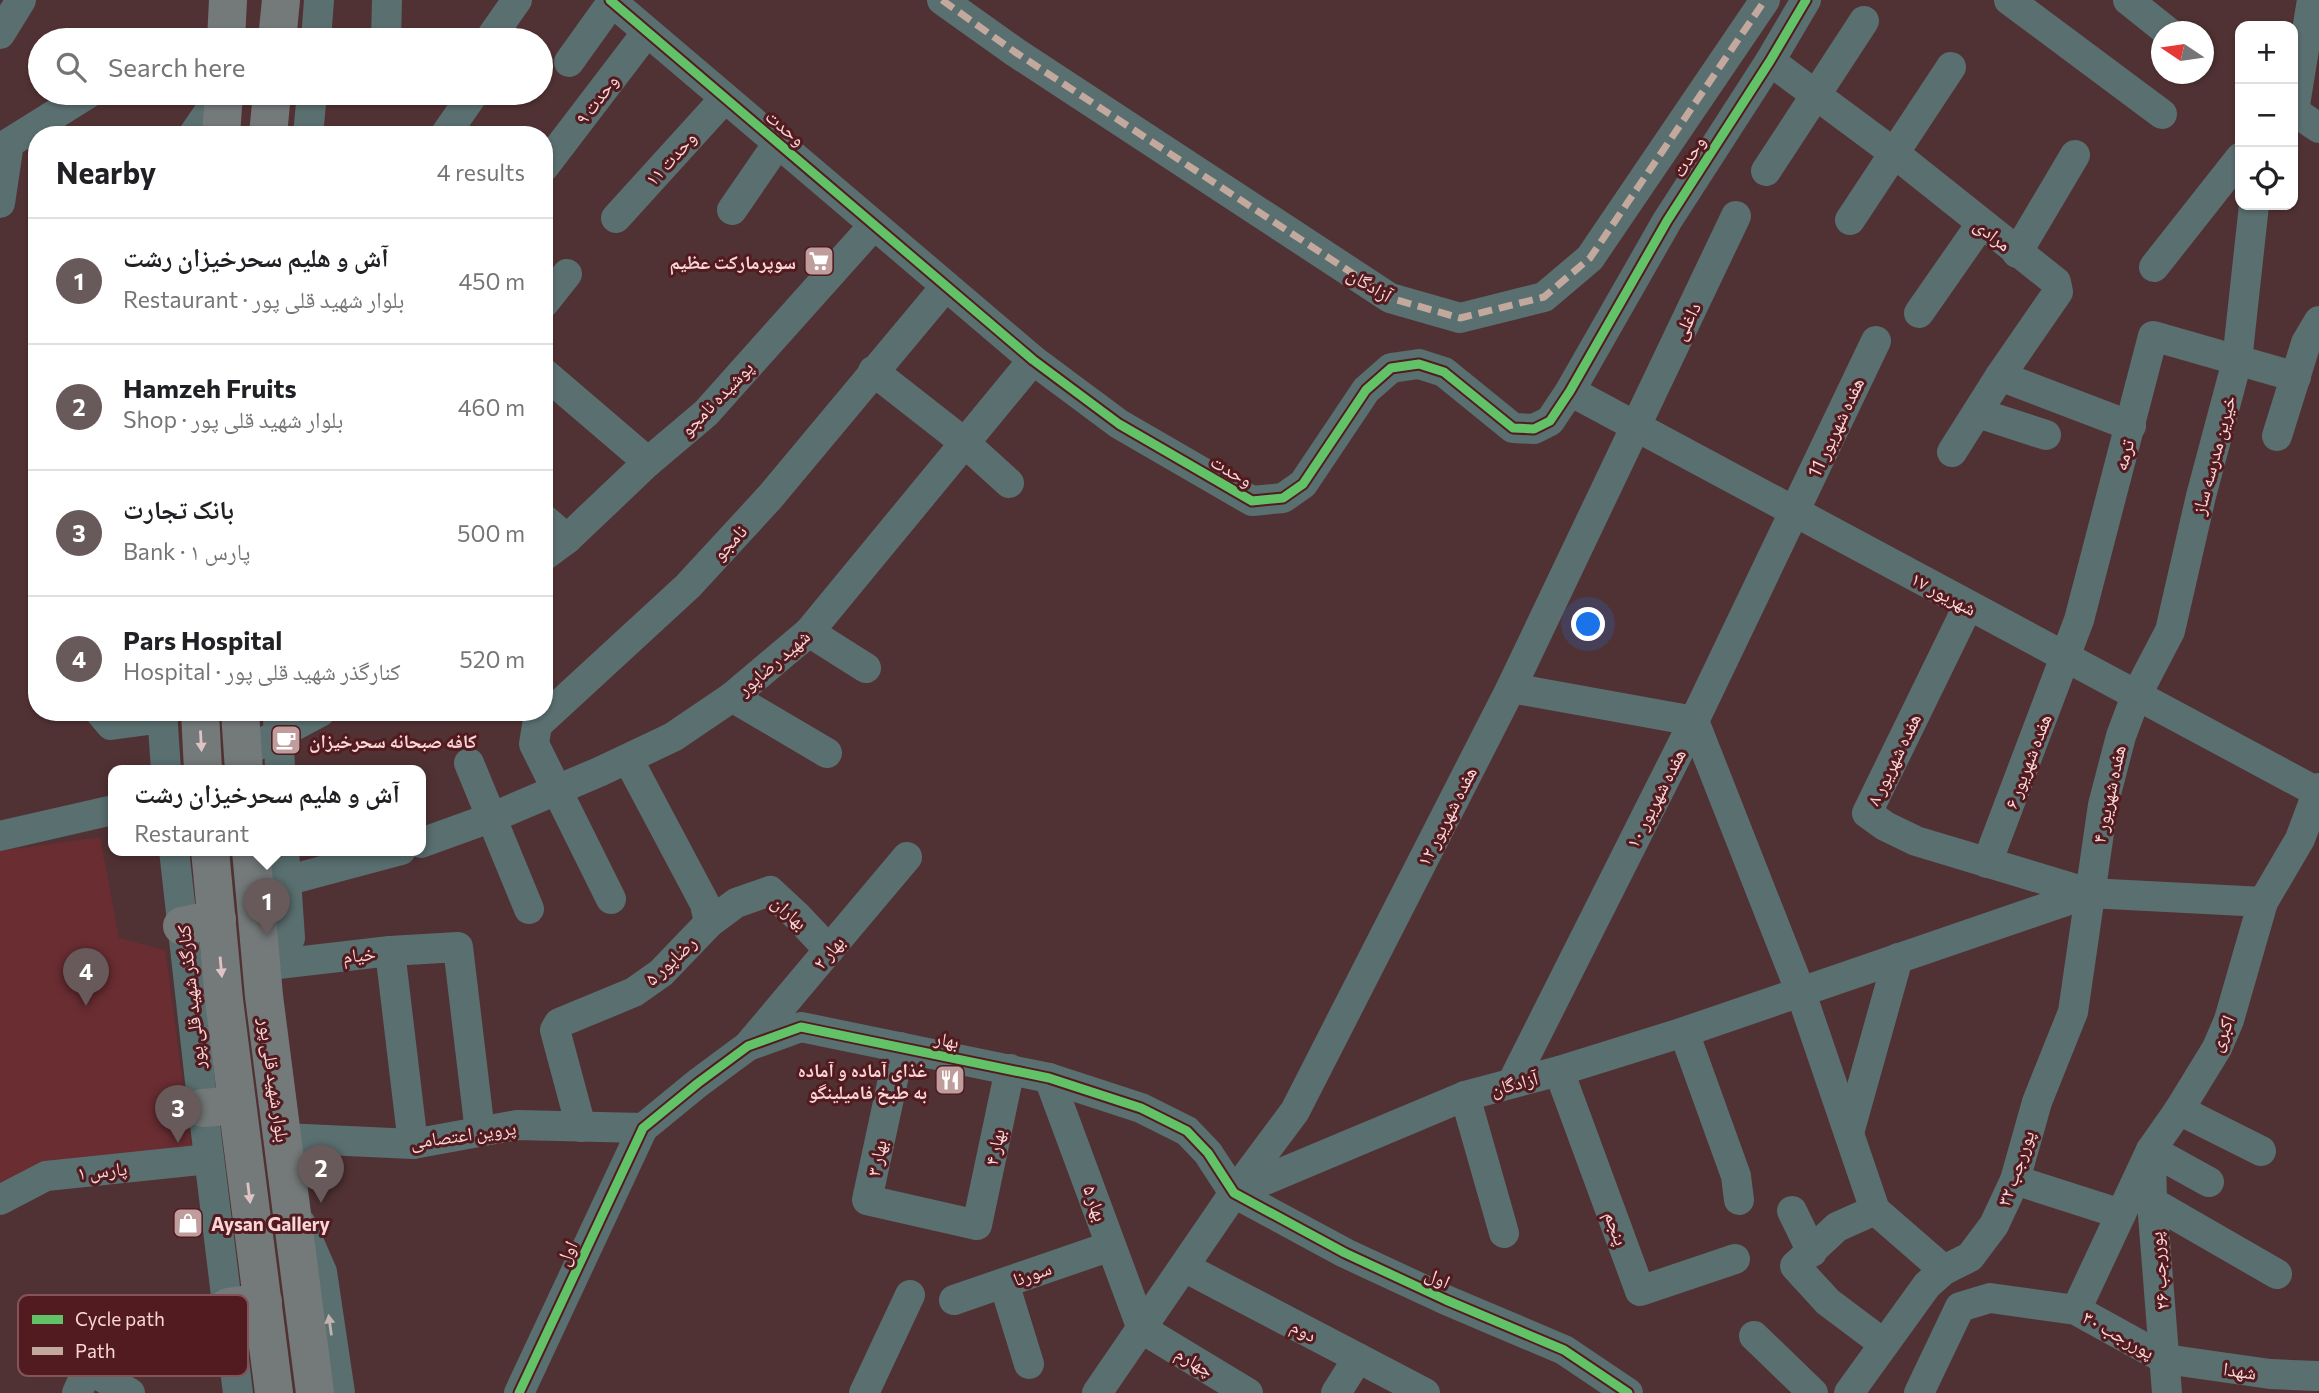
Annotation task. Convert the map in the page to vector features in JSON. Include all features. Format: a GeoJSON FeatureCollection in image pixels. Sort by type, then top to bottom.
{"type":"FeatureCollection","features":[{"type":"Feature","properties":{"kind":"highway"},"geometry":{"type":"LineString","coordinates":[[227,28],[228,0]]}},
{"type":"Feature","properties":{"kind":"highway"},"geometry":{"type":"LineString","coordinates":[[278,28],[281,0]]}},
{"type":"Feature","properties":{"kind":"highway"},"geometry":{"type":"LineString","coordinates":[[221,126],[222,105]]}},
{"type":"Feature","properties":{"kind":"highway"},"geometry":{"type":"LineString","coordinates":[[269,126],[271,105]]}},
{"type":"Feature","properties":{"kind":"highway"},"geometry":{"type":"LineString","coordinates":[[200,721],[203,765]]}},
{"type":"Feature","properties":{"kind":"highway"},"geometry":{"type":"LineString","coordinates":[[241,721],[243,761]]}},
{"type":"Feature","properties":{"kind":"highway","name":"بلوار شهید قلی پور"},"geometry":{"type":"LineString","coordinates":[[209,856],[200,922],[245,1295]]}},
{"type":"Feature","properties":{"kind":"highway","name":"بلوار شهید قلی پور"},"geometry":{"type":"LineString","coordinates":[[252,856],[261,966],[315,1393]]}},
{"type":"Feature","properties":{"kind":"highway","name":"بلوار شهید قلی پور"},"geometry":{"type":"LineString","coordinates":[[248,1311],[274,1393]]}},
{"type":"Feature","properties":{"kind":"street"},"geometry":{"type":"LineString","coordinates":[[0,34],[21,0]]}},
{"type":"Feature","properties":{"kind":"street"},"geometry":{"type":"LineString","coordinates":[[317,28],[319,0]]}},
{"type":"Feature","properties":{"kind":"street"},"geometry":{"type":"LineString","coordinates":[[386,28],[387,0]]}},
{"type":"Feature","properties":{"kind":"street"},"geometry":{"type":"LineString","coordinates":[[497,28],[517,0]]}},
{"type":"Feature","properties":{"kind":"street","name":"آزادگان"},"geometry":{"type":"LineString","coordinates":[[942,0],[1015,52],[1390,298],[1460,318],[1544,297],[1590,258],[1765,0]]}},
{"type":"Feature","properties":{"kind":"street","name":"وحدت"},"geometry":{"type":"LineString","coordinates":[[611,1],[1033,360],[1119,424],[1252,501],[1283,498],[1303,484],[1366,390],[1391,368],[1419,364],[1444,372],[1513,428],[1534,429],[1549,421],[1570,391],[1667,221],[1806,0]]}},
{"type":"Feature","properties":{"kind":"street"},"geometry":{"type":"LineString","coordinates":[[2008,0],[2162,114]]}},
{"type":"Feature","properties":{"kind":"street"},"geometry":{"type":"LineString","coordinates":[[2128,0],[2154,21]]}},
{"type":"Feature","properties":{"kind":"street"},"geometry":{"type":"LineString","coordinates":[[2308,121],[2312,0]]}},
{"type":"Feature","properties":{"kind":"street"},"geometry":{"type":"LineString","coordinates":[[569,62],[611,1]]}},
{"type":"Feature","properties":{"kind":"street"},"geometry":{"type":"LineString","coordinates":[[1766,171],[1864,21]]}},
{"type":"Feature","properties":{"kind":"street","name":"وحدت ۹"},"geometry":{"type":"LineString","coordinates":[[553,155],[647,32]]}},
{"type":"Feature","properties":{"kind":"street","name":"مرادی"},"geometry":{"type":"LineString","coordinates":[[1770,61],[1894,153],[2056,282],[2058,292],[1952,452]]}},
{"type":"Feature","properties":{"kind":"street"},"geometry":{"type":"LineString","coordinates":[[1850,220],[1951,67]]}},
{"type":"Feature","properties":{"kind":"street","name":"وحدت ۱۱"},"geometry":{"type":"LineString","coordinates":[[616,218],[725,98]]}},
{"type":"Feature","properties":{"kind":"street"},"geometry":{"type":"LineString","coordinates":[[36,126],[70,105]]}},
{"type":"Feature","properties":{"kind":"street"},"geometry":{"type":"LineString","coordinates":[[199,126],[214,105]]}},
{"type":"Feature","properties":{"kind":"street"},"geometry":{"type":"LineString","coordinates":[[310,126],[311,105]]}},
{"type":"Feature","properties":{"kind":"street"},"geometry":{"type":"LineString","coordinates":[[451,126],[466,105]]}},
{"type":"Feature","properties":{"kind":"street"},"geometry":{"type":"LineString","coordinates":[[0,203],[9,143],[28,131]]}},
{"type":"Feature","properties":{"kind":"street"},"geometry":{"type":"LineString","coordinates":[[732,210],[778,143]]}},
{"type":"Feature","properties":{"kind":"street"},"geometry":{"type":"LineString","coordinates":[[2018,253],[2076,155]]}},
{"type":"Feature","properties":{"kind":"street"},"geometry":{"type":"LineString","coordinates":[[2154,267],[2235,164]]}},
{"type":"Feature","properties":{"kind":"street","name":"خیرین مدرسه ساز"},"geometry":{"type":"LineString","coordinates":[[2136,696],[2170,631],[2201,496],[2237,361],[2253,210]]}},
{"type":"Feature","properties":{"kind":"street","name":"داغلی"},"geometry":{"type":"LineString","coordinates":[[1636,426],[1736,216]]}},
{"type":"Feature","properties":{"kind":"street"},"geometry":{"type":"LineString","coordinates":[[1919,313],[1981,224]]}},
{"type":"Feature","properties":{"kind":"street","name":"پوشیده نامجو"},"geometry":{"type":"LineString","coordinates":[[556,547],[706,413],[874,225]]}},
{"type":"Feature","properties":{"kind":"street"},"geometry":{"type":"LineString","coordinates":[[553,292],[567,274]]}},
{"type":"Feature","properties":{"kind":"street","name":"نامجو"},"geometry":{"type":"LineString","coordinates":[[553,710],[688,586],[770,497],[946,286]]}},
{"type":"Feature","properties":{"kind":"street"},"geometry":{"type":"LineString","coordinates":[[2277,436],[2306,343],[2319,321]]}},
{"type":"Feature","properties":{"kind":"street","name":"ترمه"},"geometry":{"type":"LineString","coordinates":[[2066,659],[2131,426],[2152,336],[2237,361]]}},
{"type":"Feature","properties":{"kind":"street","name":"هفده شهریور 11"},"geometry":{"type":"LineString","coordinates":[[1795,512],[1876,341]]}},
{"type":"Feature","properties":{"kind":"street","name":"شهید رضاپور"},"geometry":{"type":"LineString","coordinates":[[426,841],[493,817],[628,759],[673,737],[732,697],[809,632],[1033,360]]}},
{"type":"Feature","properties":{"kind":"street"},"geometry":{"type":"LineString","coordinates":[[2237,361],[2296,377]]}},
{"type":"Feature","properties":{"kind":"street"},"geometry":{"type":"LineString","coordinates":[[873,371],[965,443],[1009,483]]}},
{"type":"Feature","properties":{"kind":"street"},"geometry":{"type":"LineString","coordinates":[[2000,376],[2131,426]]}},
{"type":"Feature","properties":{"kind":"street"},"geometry":{"type":"LineString","coordinates":[[553,381],[648,462]]}},
{"type":"Feature","properties":{"kind":"street","name":"۱۷ شهریور"},"geometry":{"type":"LineString","coordinates":[[1570,391],[2319,795]]}},
{"type":"Feature","properties":{"kind":"street"},"geometry":{"type":"LineString","coordinates":[[1978,413],[2046,435]]}},
{"type":"Feature","properties":{"kind":"street","name":"هفده شهریور ۱۲"},"geometry":{"type":"LineString","coordinates":[[1097,1393],[1234,1193],[1295,1111],[1511,688],[1636,426]]}},
{"type":"Feature","properties":{"kind":"street","name":"هفده شهریور ۱۰"},"geometry":{"type":"LineString","coordinates":[[1512,1083],[1694,721],[1795,512]]}},
{"type":"Feature","properties":{"kind":"street","name":"هفده شهریور ۸"},"geometry":{"type":"LineString","coordinates":[[1968,606],[1867,813],[1885,826],[1916,841],[2089,893]]}},
{"type":"Feature","properties":{"kind":"street"},"geometry":{"type":"LineString","coordinates":[[809,632],[866,668]]}},
{"type":"Feature","properties":{"kind":"street","name":"هفده شهریور ۶"},"geometry":{"type":"LineString","coordinates":[[1987,863],[2066,659]]}},
{"type":"Feature","properties":{"kind":"street"},"geometry":{"type":"LineString","coordinates":[[1511,688],[1694,721],[1801,993],[1875,1210],[1944,1270]]}},
{"type":"Feature","properties":{"kind":"street","name":"هفده شهریور ۴"},"geometry":{"type":"LineString","coordinates":[[2089,893],[2103,805],[2121,736],[2136,696]]}},
{"type":"Feature","properties":{"kind":"street"},"geometry":{"type":"LineString","coordinates":[[732,697],[827,753]]}},
{"type":"Feature","properties":{"kind":"street"},"geometry":{"type":"LineString","coordinates":[[108,721],[111,724],[128,721]]}},
{"type":"Feature","properties":{"kind":"street"},"geometry":{"type":"LineString","coordinates":[[163,721],[166,765]]}},
{"type":"Feature","properties":{"kind":"street","name":"نامجو"},"geometry":{"type":"LineString","coordinates":[[541,721],[537,725],[534,744],[611,900]]}},
{"type":"Feature","properties":{"kind":"street"},"geometry":{"type":"LineString","coordinates":[[243,761],[278,723]]}},
{"type":"Feature","properties":{"kind":"street"},"geometry":{"type":"LineString","coordinates":[[278,723],[280,765]]}},
{"type":"Feature","properties":{"kind":"street","name":"رضاپور ۵"},"geometry":{"type":"LineString","coordinates":[[581,1127],[555,1030],[559,1023],[634,992],[661,972],[709,923],[705,904],[628,759]]}},
{"type":"Feature","properties":{"kind":"street"},"geometry":{"type":"LineString","coordinates":[[469,763],[529,909]]}},
{"type":"Feature","properties":{"kind":"street","name":"اکبری"},"geometry":{"type":"LineString","coordinates":[[2076,1310],[2151,1150],[2217,1048],[2263,902],[2300,839],[2319,795]]}},
{"type":"Feature","properties":{"kind":"street"},"geometry":{"type":"LineString","coordinates":[[0,836],[108,811]]}},
{"type":"Feature","properties":{"kind":"street","name":"کنارگذر شهید قلی پور"},"geometry":{"type":"LineString","coordinates":[[176,856],[200,922]]}},
{"type":"Feature","properties":{"kind":"street"},"geometry":{"type":"LineString","coordinates":[[261,966],[290,938],[284,856]]}},
{"type":"Feature","properties":{"kind":"street"},"geometry":{"type":"LineString","coordinates":[[285,881],[379,856]]}},
{"type":"Feature","properties":{"kind":"street","name":"بهار ۲"},"geometry":{"type":"LineString","coordinates":[[748,1046],[907,857]]}},
{"type":"Feature","properties":{"kind":"street","name":"بهاران"},"geometry":{"type":"LineString","coordinates":[[709,923],[736,903],[770,891],[829,950]]}},
{"type":"Feature","properties":{"kind":"street"},"geometry":{"type":"LineString","coordinates":[[2089,893],[2263,902]]}},
{"type":"Feature","properties":{"kind":"street","name":"آزادگان"},"geometry":{"type":"LineString","coordinates":[[1234,1193],[1465,1096],[1559,1071],[1684,1032],[2089,893]]}},
{"type":"Feature","properties":{"kind":"street","name":"پوررجب ۳۲"},"geometry":{"type":"LineString","coordinates":[[1849,1393],[1927,1285],[1944,1270],[1969,1257],[1994,1225],[2015,1180],[2037,1102],[2073,1012],[2089,893]]}},
{"type":"Feature","properties":{"kind":"street","name":"خیام"},"geometry":{"type":"LineString","coordinates":[[261,966],[390,951],[458,947],[480,1132]]}},
{"type":"Feature","properties":{"kind":"street"},"geometry":{"type":"LineString","coordinates":[[390,951],[413,1144]]}},
{"type":"Feature","properties":{"kind":"street"},"geometry":{"type":"LineString","coordinates":[[1849,1133],[1898,958]]}},
{"type":"Feature","properties":{"kind":"street","name":"بهار"},"geometry":{"type":"LineString","coordinates":[[643,1128],[748,1046],[801,1027],[1049,1078],[1141,1108],[1186,1131],[1208,1153],[1234,1193]]}},
{"type":"Feature","properties":{"kind":"street"},"geometry":{"type":"LineString","coordinates":[[1684,1032],[1736,1176],[1739,1200]]}},
{"type":"Feature","properties":{"kind":"street","name":"بهار ۳"},"geometry":{"type":"LineString","coordinates":[[900,1047],[867,1200],[977,1225]]}},
{"type":"Feature","properties":{"kind":"street","name":"بهار ۴"},"geometry":{"type":"LineString","coordinates":[[977,1225],[1010,1069]]}},
{"type":"Feature","properties":{"kind":"street","name":"پنجم"},"geometry":{"type":"LineString","coordinates":[[1559,1071],[1640,1291],[1735,1259]]}},
{"type":"Feature","properties":{"kind":"street","name":"بهار ۵"},"geometry":{"type":"LineString","coordinates":[[1049,1078],[1142,1329]]}},
{"type":"Feature","properties":{"kind":"street"},"geometry":{"type":"LineString","coordinates":[[1465,1096],[1504,1233]]}},
{"type":"Feature","properties":{"kind":"street"},"geometry":{"type":"LineString","coordinates":[[220,1106],[209,1159],[243,1295]]}},
{"type":"Feature","properties":{"kind":"street"},"geometry":{"type":"LineString","coordinates":[[2179,1110],[2261,1151]]}},
{"type":"Feature","properties":{"kind":"street","name":"پروین اعتصامی"},"geometry":{"type":"LineString","coordinates":[[283,1138],[413,1144],[517,1125],[643,1128]]}},
{"type":"Feature","properties":{"kind":"street","name":"اول"},"geometry":{"type":"LineString","coordinates":[[519,1393],[643,1128]]}},
{"type":"Feature","properties":{"kind":"street"},"geometry":{"type":"LineString","coordinates":[[2151,1150],[2209,1182]]}},
{"type":"Feature","properties":{"kind":"street","name":"پوررجب ۲۶"},"geometry":{"type":"LineString","coordinates":[[2151,1150],[2152,1202],[2167,1393]]}},
{"type":"Feature","properties":{"kind":"street","name":"پارس ۱"},"geometry":{"type":"LineString","coordinates":[[0,1200],[46,1176],[209,1159]]}},
{"type":"Feature","properties":{"kind":"street"},"geometry":{"type":"LineString","coordinates":[[2015,1180],[2121,1214]]}},
{"type":"Feature","properties":{"kind":"street","name":"اول"},"geometry":{"type":"LineString","coordinates":[[1234,1193],[1345,1253],[1564,1350],[1628,1393]]}},
{"type":"Feature","properties":{"kind":"street"},"geometry":{"type":"LineString","coordinates":[[290,1200],[322,1272],[340,1393]]}},
{"type":"Feature","properties":{"kind":"street"},"geometry":{"type":"LineString","coordinates":[[2152,1202],[2277,1274]]}},
{"type":"Feature","properties":{"kind":"street"},"geometry":{"type":"LineString","coordinates":[[1803,1259],[1837,1227],[1875,1210]]}},
{"type":"Feature","properties":{"kind":"street"},"geometry":{"type":"LineString","coordinates":[[1792,1211],[1803,1259],[1828,1302],[1884,1344]]}},
{"type":"Feature","properties":{"kind":"street","name":"سورنا"},"geometry":{"type":"LineString","coordinates":[[954,1300],[1111,1246]]}},
{"type":"Feature","properties":{"kind":"street","name":"دوم"},"geometry":{"type":"LineString","coordinates":[[1184,1267],[1424,1393]]}},
{"type":"Feature","properties":{"kind":"street"},"geometry":{"type":"LineString","coordinates":[[1004,1283],[1029,1364]]}},
{"type":"Feature","properties":{"kind":"street"},"geometry":{"type":"LineString","coordinates":[[875,1389],[910,1295]]}},
{"type":"Feature","properties":{"kind":"street","name":"پوررجب ۳۰"},"geometry":{"type":"LineString","coordinates":[[1919,1393],[1959,1307],[1990,1298],[2076,1310],[2165,1359]]}},
{"type":"Feature","properties":{"kind":"street","name":"چهارم"},"geometry":{"type":"LineString","coordinates":[[1142,1329],[1248,1393]]}},
{"type":"Feature","properties":{"kind":"street"},"geometry":{"type":"LineString","coordinates":[[1754,1336],[1813,1393]]}},
{"type":"Feature","properties":{"kind":"street"},"geometry":{"type":"LineString","coordinates":[[1336,1393],[1358,1358]]}},
{"type":"Feature","properties":{"kind":"street","name":"شهدا"},"geometry":{"type":"LineString","coordinates":[[2165,1359],[2318,1380]]}},
{"type":"Feature","properties":{"kind":"street"},"geometry":{"type":"LineString","coordinates":[[77,1393],[85,1376]]}},
{"type":"Feature","properties":{"kind":"street"},"geometry":{"type":"LineString","coordinates":[[100,1376],[130,1393]]}},
{"type":"Feature","properties":{"kind":"shaded area"},"geometry":{"type":"Polygon","coordinates":[[[100,837],[119,938],[165,950],[192,1151],[63,1168],[0,1183],[0,851],[100,837]]]}},
{"type":"Feature","properties":{"kind":"marked path"},"geometry":{"type":"LineString","coordinates":[[942,0],[1015,52],[1390,298],[1460,318],[1544,297],[1590,258],[1765,0]]}},
{"type":"Feature","properties":{"kind":"cycle path"},"geometry":{"type":"LineString","coordinates":[[610,0],[1033,360],[1119,424],[1252,501],[1283,498],[1303,484],[1366,390],[1391,368],[1419,364],[1444,372],[1513,428],[1534,429],[1550,421],[1570,391],[1667,221],[1806,0]]}},
{"type":"Feature","properties":{"kind":"cycle path"},"geometry":{"type":"LineString","coordinates":[[519,1393],[643,1128],[748,1046],[801,1027],[1049,1078],[1141,1108],[1187,1131],[1208,1153],[1234,1193],[1345,1253],[1564,1350],[1628,1393]]}},
{"type":"Feature","properties":{"kind":"place","name":"سوپرمارکت عظیم"},"geometry":{"type":"Point","coordinates":[819,261]}},
{"type":"Feature","properties":{"kind":"place","name":"کافه صبحانه سحرخیزان"},"geometry":{"type":"Point","coordinates":[286,740]}},
{"type":"Feature","properties":{"kind":"place","name":"آش و هلیم سحرخیزان رشت"},"geometry":{"type":"Point","coordinates":[267,936]}},
{"type":"Feature","properties":{"kind":"place","name":"Pars Hospital"},"geometry":{"type":"Point","coordinates":[86,1006]}},
{"type":"Feature","properties":{"kind":"place","name":"غذای آماده و آماده به طبخ فامیلینگو"},"geometry":{"type":"Point","coordinates":[950,1080]}},
{"type":"Feature","properties":{"kind":"place","name":"بانک تجارت"},"geometry":{"type":"Point","coordinates":[178,1143]}},
{"type":"Feature","properties":{"kind":"place","name":"Hamzeh Fruits"},"geometry":{"type":"Point","coordinates":[321,1203]}},
{"type":"Feature","properties":{"kind":"place","name":"Aysan Gallery"},"geometry":{"type":"Point","coordinates":[188,1223]}}]}
